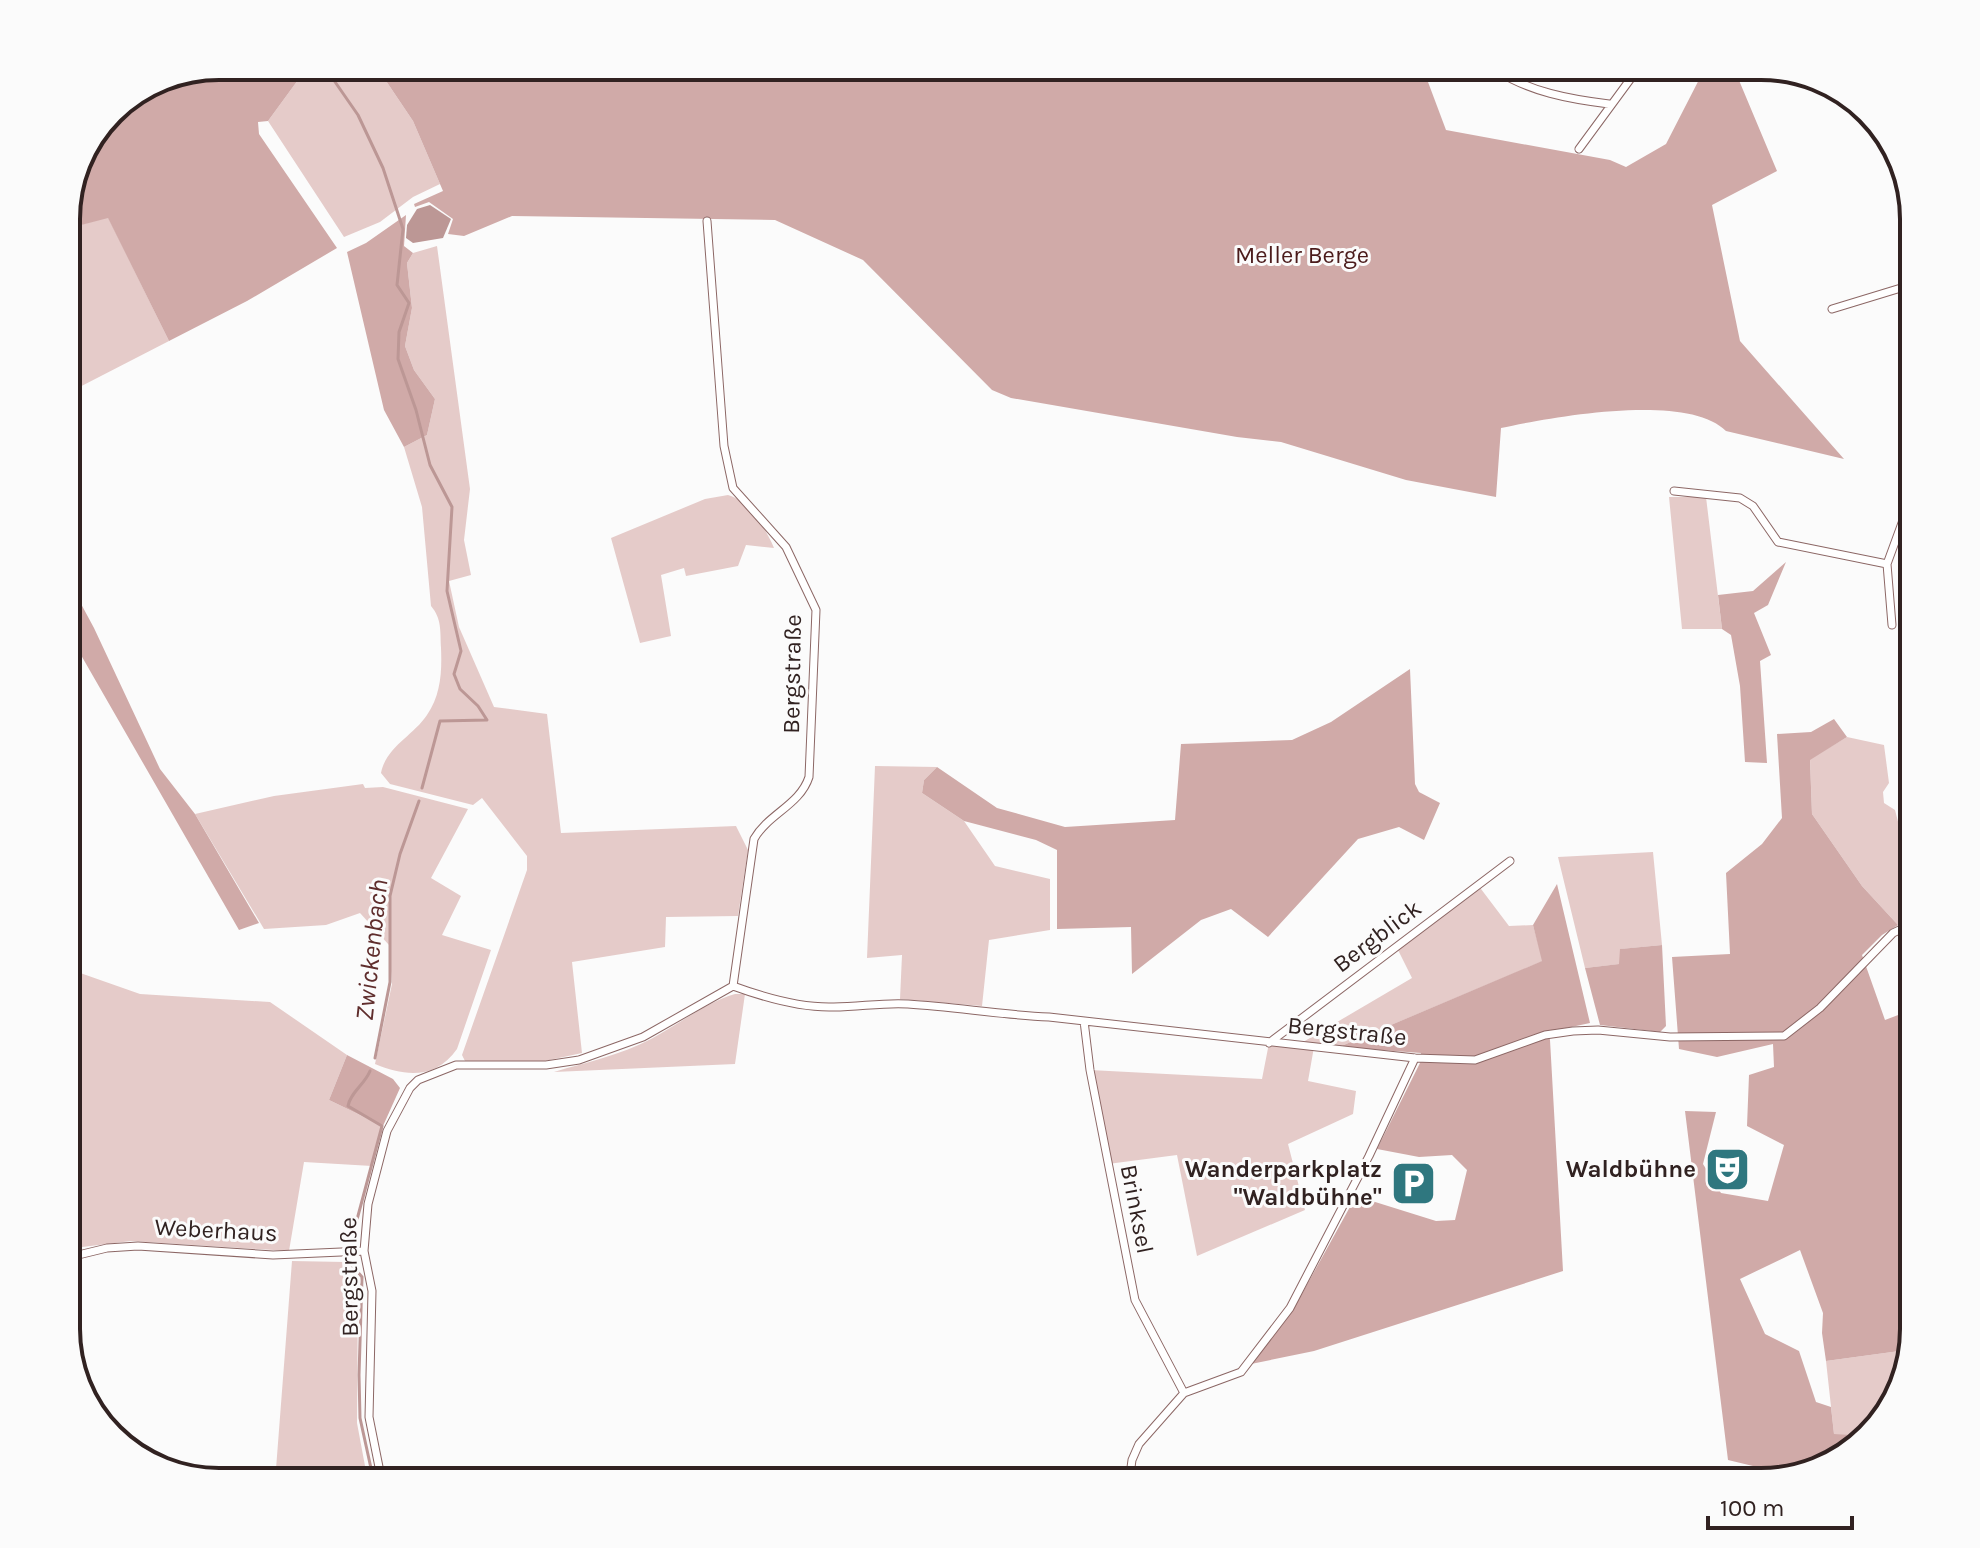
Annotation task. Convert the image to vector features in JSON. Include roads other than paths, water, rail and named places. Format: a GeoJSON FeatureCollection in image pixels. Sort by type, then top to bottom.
{"type":"FeatureCollection","features":[{"type":"Feature","properties":{"kind":"street"},"geometry":{"type":"LineString","coordinates":[[1511,80],[1570,99],[1609,104]]}},
{"type":"Feature","properties":{"kind":"street"},"geometry":{"type":"LineString","coordinates":[[1579,149],[1629,80]]}},
{"type":"Feature","properties":{"kind":"street","name":"Bergstraße"},"geometry":{"type":"LineString","coordinates":[[707,221],[724,446],[733,488],[786,547],[816,610],[809,777],[805,789],[769,820],[754,839],[733,986]]}},
{"type":"Feature","properties":{"kind":"street"},"geometry":{"type":"LineString","coordinates":[[1832,309],[1900,288]]}},
{"type":"Feature","properties":{"kind":"street"},"geometry":{"type":"LineString","coordinates":[[1674,491],[1740,498],[1753,506],[1778,542],[1887,564]]}},
{"type":"Feature","properties":{"kind":"street"},"geometry":{"type":"LineString","coordinates":[[1892,625],[1887,564],[1900,528]]}},
{"type":"Feature","properties":{"kind":"street","name":"Bergblick"},"geometry":{"type":"LineString","coordinates":[[1269,1043],[1510,861]]}},
{"type":"Feature","properties":{"kind":"street","name":"Bergstraße"},"geometry":{"type":"LineString","coordinates":[[379,1468],[369,1417],[372,1291],[364,1251],[368,1204],[387,1131],[410,1088],[418,1080],[456,1065],[546,1065],[579,1060],[643,1037],[733,986],[806,1006],[905,1003],[1415,1058],[1475,1060],[1545,1035],[1573,1031],[1598,1030],[1670,1037],[1784,1036],[1820,1008],[1893,933],[1900,930]]}},
{"type":"Feature","properties":{"kind":"street","name":"Brinksel"},"geometry":{"type":"LineString","coordinates":[[1084,1021],[1090,1070],[1135,1300],[1184,1393]]}},
{"type":"Feature","properties":{"kind":"street"},"geometry":{"type":"LineString","coordinates":[[1131,1468],[1139,1444],[1184,1393],[1241,1372],[1290,1308],[1330,1234],[1415,1058]]}},
{"type":"Feature","properties":{"kind":"street","name":"Weberhaus"},"geometry":{"type":"LineString","coordinates":[[80,1255],[107,1248],[138,1246],[273,1255],[364,1251]]}},
{"type":"Feature","properties":{"kind":"waterway","name":"Zwickenbach"},"geometry":{"type":"LineString","coordinates":[[334,80],[358,115],[383,168],[403,229],[397,285],[409,303],[399,332],[398,359],[416,410],[430,465],[452,507],[447,591],[461,651],[454,674],[460,689],[478,706],[487,720],[440,721],[422,788]]}},
{"type":"Feature","properties":{"kind":"waterway","name":"Zwickenbach"},"geometry":{"type":"LineString","coordinates":[[375,1058],[390,982],[390,896],[400,854],[419,801]]}},
{"type":"Feature","properties":{"kind":"waterway","name":"Zwickenbach"},"geometry":{"type":"LineString","coordinates":[[351,1242],[382,1126],[348,1106],[370,1071]]}},
{"type":"Feature","properties":{"kind":"waterway","name":"Zwickenbach"},"geometry":{"type":"LineString","coordinates":[[350,1263],[362,1277],[360,1418],[371,1468]]}},
{"type":"Feature","properties":{"kind":"place","name":"Waldbühne"},"geometry":{"type":"Point","coordinates":[1727,1169]}},
{"type":"Feature","properties":{"kind":"place","name":"Wanderparkplatz \"Waldbühne\""},"geometry":{"type":"Point","coordinates":[1413,1183]}},
{"type":"Feature","properties":{"kind":"park label","name":"Meller Berge"},"geometry":{"type":"Point","coordinates":[1302,255]}}]}
